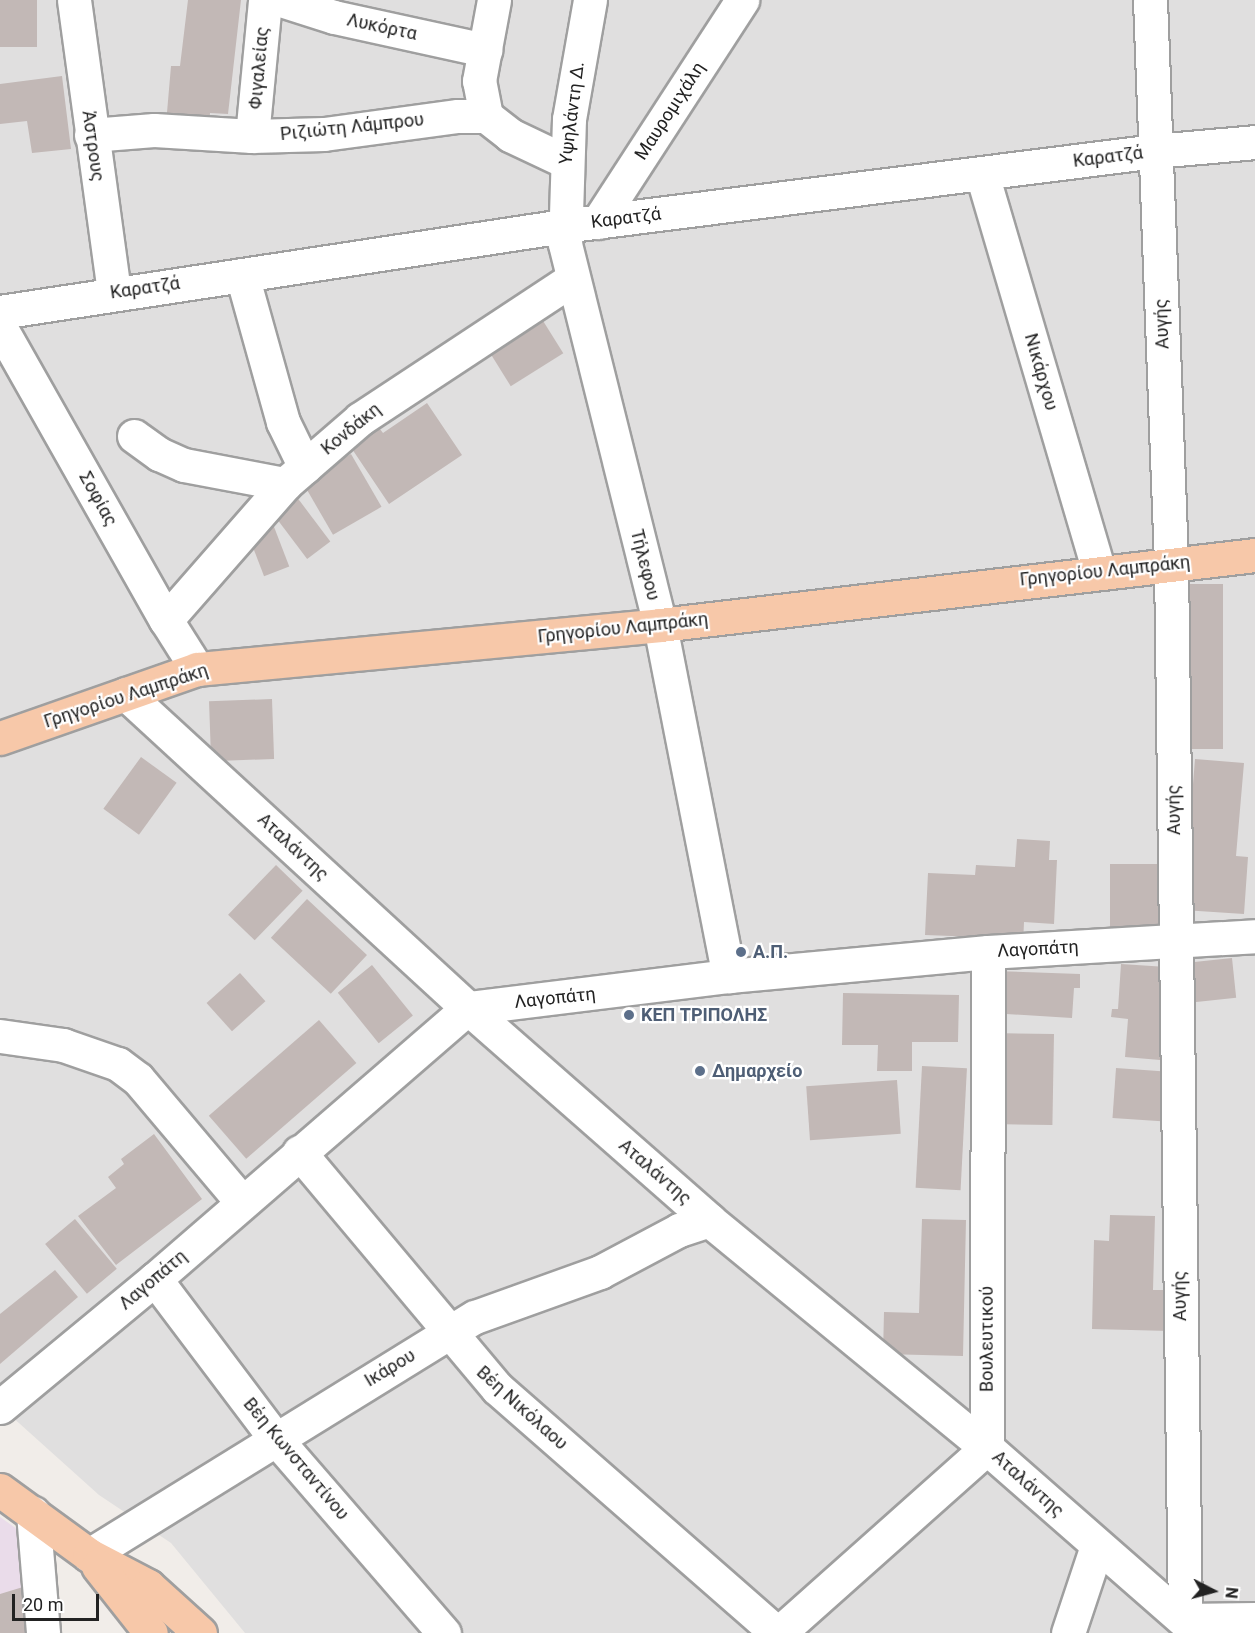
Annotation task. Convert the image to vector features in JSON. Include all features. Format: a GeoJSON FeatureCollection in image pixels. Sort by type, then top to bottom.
{"type":"FeatureCollection","features":[{"type":"Feature","properties":{"kind":"main road","name":"Γρηγορίου Λαμπράκη"},"geometry":{"type":"LineString","coordinates":[[0,738],[198,669],[660,625],[1099,571],[1255,555]]}},
{"type":"Feature","properties":{"kind":"main road"},"geometry":{"type":"LineString","coordinates":[[0,1490],[89,1555],[148,1586],[200,1633]]}},
{"type":"Feature","properties":{"kind":"main road"},"geometry":{"type":"LineString","coordinates":[[89,1555],[151,1633]]}},
{"type":"Feature","properties":{"kind":"street","name":"Άστρους"},"geometry":{"type":"LineString","coordinates":[[74,0],[114,291]]}},
{"type":"Feature","properties":{"kind":"street","name":"Φιγαλείας"},"geometry":{"type":"LineString","coordinates":[[252,136],[265,0]]}},
{"type":"Feature","properties":{"kind":"street","name":"Λυκόρτα"},"geometry":{"type":"LineString","coordinates":[[281,0],[334,17],[485,50]]}},
{"type":"Feature","properties":{"kind":"street"},"geometry":{"type":"LineString","coordinates":[[494,0],[479,81],[486,116],[510,135],[565,160]]}},
{"type":"Feature","properties":{"kind":"street","name":"Υψηλάντη Δ."},"geometry":{"type":"LineString","coordinates":[[563,226],[565,160],[590,0]]}},
{"type":"Feature","properties":{"kind":"street","name":"Μαυρομιχάλη"},"geometry":{"type":"LineString","coordinates":[[598,222],[742,0]]}},
{"type":"Feature","properties":{"kind":"street","name":"Αυγής"},"geometry":{"type":"LineString","coordinates":[[1150,0],[1171,563],[1176,942],[1191,1626]]}},
{"type":"Feature","properties":{"kind":"street","name":"Ριζιώτη Λάμπρου"},"geometry":{"type":"LineString","coordinates":[[91,135],[154,130],[252,136],[324,134],[440,118],[486,116]]}},
{"type":"Feature","properties":{"kind":"street","name":"Καρατζά"},"geometry":{"type":"LineString","coordinates":[[0,312],[114,291],[242,275],[563,226],[1155,151],[1255,142]]}},
{"type":"Feature","properties":{"kind":"street","name":"Νικάρχου"},"geometry":{"type":"LineString","coordinates":[[982,174],[1099,571]]}},
{"type":"Feature","properties":{"kind":"street","name":"Τήλεφου"},"geometry":{"type":"LineString","coordinates":[[563,226],[571,280],[660,625],[729,976]]}},
{"type":"Feature","properties":{"kind":"street"},"geometry":{"type":"LineString","coordinates":[[134,436],[159,454],[184,465],[295,475],[283,422],[242,275]]}},
{"type":"Feature","properties":{"kind":"street","name":"Κονδάκη"},"geometry":{"type":"LineString","coordinates":[[166,620],[295,475],[360,418],[571,280]]}},
{"type":"Feature","properties":{"kind":"street","name":"Σοφίας"},"geometry":{"type":"LineString","coordinates":[[0,327],[166,620],[198,669]]}},
{"type":"Feature","properties":{"kind":"street","name":"Αταλάντης"},"geometry":{"type":"LineString","coordinates":[[126,694],[468,1008],[709,1220],[987,1448],[1191,1626]]}},
{"type":"Feature","properties":{"kind":"street","name":"Λαγοπάτη"},"geometry":{"type":"LineString","coordinates":[[0,1407],[156,1279],[299,1152],[468,1008],[729,976],[988,952],[1255,936]]}},
{"type":"Feature","properties":{"kind":"street","name":"Βουλευτικού"},"geometry":{"type":"LineString","coordinates":[[987,1448],[988,952]]}},
{"type":"Feature","properties":{"kind":"street"},"geometry":{"type":"LineString","coordinates":[[0,1036],[63,1045],[118,1064],[138,1079],[243,1202]]}},
{"type":"Feature","properties":{"kind":"street","name":"Βέη Νικόλαου"},"geometry":{"type":"LineString","coordinates":[[299,1152],[448,1333],[497,1388],[778,1633]]}},
{"type":"Feature","properties":{"kind":"street","name":"Ικάρου"},"geometry":{"type":"LineString","coordinates":[[89,1555],[448,1333],[504,1305],[627,1261],[679,1230],[709,1220]]}},
{"type":"Feature","properties":{"kind":"street","name":"Βέη Κωνσταντίνου"},"geometry":{"type":"LineString","coordinates":[[156,1279],[275,1438],[444,1633]]}},
{"type":"Feature","properties":{"kind":"street"},"geometry":{"type":"LineString","coordinates":[[778,1633],[987,1448]]}},
{"type":"Feature","properties":{"kind":"street"},"geometry":{"type":"LineString","coordinates":[[33,1513],[43,1633]]}},
{"type":"Feature","properties":{"kind":"street"},"geometry":{"type":"LineString","coordinates":[[1068,1633],[1097,1546]]}},
{"type":"Feature","properties":{"kind":"street"},"geometry":{"type":"LineString","coordinates":[[1191,1626],[1255,1619]]}},
{"type":"Feature","properties":{"kind":"shaded area"},"geometry":{"type":"Polygon","coordinates":[[[0,0],[1255,0],[1255,1633],[245,1633],[171,1543],[99,1495],[0,1406],[0,0]]]}},
{"type":"Feature","properties":{"kind":"shaded area"},"geometry":{"type":"Polygon","coordinates":[[[0,1517],[24,1534],[38,1633],[0,1633],[0,1517]]]}},
{"type":"Feature","properties":{"kind":"building"},"geometry":{"type":"Polygon","coordinates":[[[0,0],[37,0],[37,47],[0,47],[0,0]]]}},
{"type":"Feature","properties":{"kind":"building"},"geometry":{"type":"Polygon","coordinates":[[[188,0],[241,0],[228,114],[210,113],[209,128],[166,124],[171,66],[180,66],[188,0]]]}},
{"type":"Feature","properties":{"kind":"building"},"geometry":{"type":"Polygon","coordinates":[[[62,76],[71,149],[32,153],[27,121],[0,124],[0,84],[62,76]]]}},
{"type":"Feature","properties":{"kind":"building"},"geometry":{"type":"Polygon","coordinates":[[[540,316],[563,353],[511,386],[487,349],[540,316]]]}},
{"type":"Feature","properties":{"kind":"building"},"geometry":{"type":"Polygon","coordinates":[[[427,403],[462,455],[389,504],[348,443],[376,424],[383,433],[427,403]]]}},
{"type":"Feature","properties":{"kind":"building"},"geometry":{"type":"Polygon","coordinates":[[[351,454],[382,507],[333,535],[303,482],[351,454]]]}},
{"type":"Feature","properties":{"kind":"building"},"geometry":{"type":"Polygon","coordinates":[[[293,492],[330,542],[307,559],[270,509],[293,492]]]}},
{"type":"Feature","properties":{"kind":"building"},"geometry":{"type":"Polygon","coordinates":[[[271,519],[289,567],[264,576],[246,529],[271,519]]]}},
{"type":"Feature","properties":{"kind":"building"},"geometry":{"type":"Polygon","coordinates":[[[1180,584],[1223,584],[1223,749],[1180,749],[1180,584]]]}},
{"type":"Feature","properties":{"kind":"building"},"geometry":{"type":"Polygon","coordinates":[[[272,699],[274,759],[211,761],[209,701],[272,699]]]}},
{"type":"Feature","properties":{"kind":"building"},"geometry":{"type":"Polygon","coordinates":[[[141,757],[177,783],[139,835],[103,809],[141,757]]]}},
{"type":"Feature","properties":{"kind":"building"},"geometry":{"type":"Polygon","coordinates":[[[1195,759],[1244,763],[1236,856],[1248,857],[1244,914],[1183,910],[1195,759]]]}},
{"type":"Feature","properties":{"kind":"building"},"geometry":{"type":"Polygon","coordinates":[[[1017,839],[1050,841],[1049,860],[1057,860],[1054,924],[1024,922],[1023,946],[978,937],[925,935],[928,873],[975,875],[976,865],[1015,867],[1017,839]]]}},
{"type":"Feature","properties":{"kind":"building"},"geometry":{"type":"Polygon","coordinates":[[[1110,864],[1164,864],[1164,927],[1110,927],[1110,864]]]}},
{"type":"Feature","properties":{"kind":"building"},"geometry":{"type":"Polygon","coordinates":[[[276,865],[303,891],[255,940],[228,915],[276,865]]]}},
{"type":"Feature","properties":{"kind":"building"},"geometry":{"type":"Polygon","coordinates":[[[307,899],[367,955],[331,994],[271,938],[307,899]]]}},
{"type":"Feature","properties":{"kind":"building"},"geometry":{"type":"Polygon","coordinates":[[[1232,958],[1236,998],[1184,1003],[1180,963],[1232,958]]]}},
{"type":"Feature","properties":{"kind":"building"},"geometry":{"type":"Polygon","coordinates":[[[1121,964],[1167,967],[1160,1060],[1125,1057],[1128,1019],[1111,1017],[1112,1009],[1118,1009],[1121,964]]]}},
{"type":"Feature","properties":{"kind":"building"},"geometry":{"type":"Polygon","coordinates":[[[372,965],[413,1016],[379,1043],[338,993],[372,965]]]}},
{"type":"Feature","properties":{"kind":"building"},"geometry":{"type":"Polygon","coordinates":[[[993,971],[1080,974],[1080,988],[1074,988],[1072,1018],[991,1013],[993,971]]]}},
{"type":"Feature","properties":{"kind":"building"},"geometry":{"type":"Polygon","coordinates":[[[240,973],[265,1001],[232,1031],[207,1003],[240,973]]]}},
{"type":"Feature","properties":{"kind":"building"},"geometry":{"type":"Polygon","coordinates":[[[843,993],[959,995],[958,1042],[912,1042],[912,1071],[877,1071],[878,1045],[842,1045],[843,993]]]}},
{"type":"Feature","properties":{"kind":"building"},"geometry":{"type":"Polygon","coordinates":[[[319,1020],[356,1063],[246,1159],[209,1116],[319,1020]]]}},
{"type":"Feature","properties":{"kind":"building"},"geometry":{"type":"Polygon","coordinates":[[[992,1033],[1054,1034],[1052,1125],[990,1124],[992,1033]]]}},
{"type":"Feature","properties":{"kind":"building"},"geometry":{"type":"Polygon","coordinates":[[[922,1066],[967,1068],[961,1190],[916,1188],[922,1066]]]}},
{"type":"Feature","properties":{"kind":"building"},"geometry":{"type":"Polygon","coordinates":[[[1116,1068],[1165,1071],[1161,1121],[1113,1118],[1116,1068]]]}},
{"type":"Feature","properties":{"kind":"building"},"geometry":{"type":"Polygon","coordinates":[[[897,1080],[901,1134],[810,1140],[806,1086],[897,1080]]]}},
{"type":"Feature","properties":{"kind":"building"},"geometry":{"type":"Polygon","coordinates":[[[154,1134],[202,1199],[116,1265],[78,1216],[116,1188],[108,1177],[124,1164],[121,1159],[154,1134]]]}},
{"type":"Feature","properties":{"kind":"building"},"geometry":{"type":"Polygon","coordinates":[[[1110,1215],[1155,1216],[1153,1290],[1171,1290],[1170,1331],[1092,1329],[1094,1240],[1109,1241],[1110,1215]]]}},
{"type":"Feature","properties":{"kind":"building"},"geometry":{"type":"Polygon","coordinates":[[[75,1219],[117,1269],[87,1294],[45,1244],[75,1219]]]}},
{"type":"Feature","properties":{"kind":"building"},"geometry":{"type":"Polygon","coordinates":[[[922,1219],[966,1220],[963,1356],[883,1354],[884,1312],[919,1313],[922,1219]]]}},
{"type":"Feature","properties":{"kind":"building"},"geometry":{"type":"Polygon","coordinates":[[[55,1270],[78,1297],[0,1364],[0,1314],[55,1270]]]}},
{"type":"Feature","properties":{"kind":"building"},"geometry":{"type":"Polygon","coordinates":[[[23,1587],[31,1633],[0,1633],[0,1594],[23,1587]]]}},
{"type":"Feature","properties":{"kind":"place","name":"Α.Π."},"geometry":{"type":"Point","coordinates":[741,952]}},
{"type":"Feature","properties":{"kind":"place","name":"ΚΕΠ ΤΡΙΠΟΛΗΣ"},"geometry":{"type":"Point","coordinates":[629,1015]}},
{"type":"Feature","properties":{"kind":"place","name":"Δημαρχείο"},"geometry":{"type":"Point","coordinates":[700,1071]}}]}
